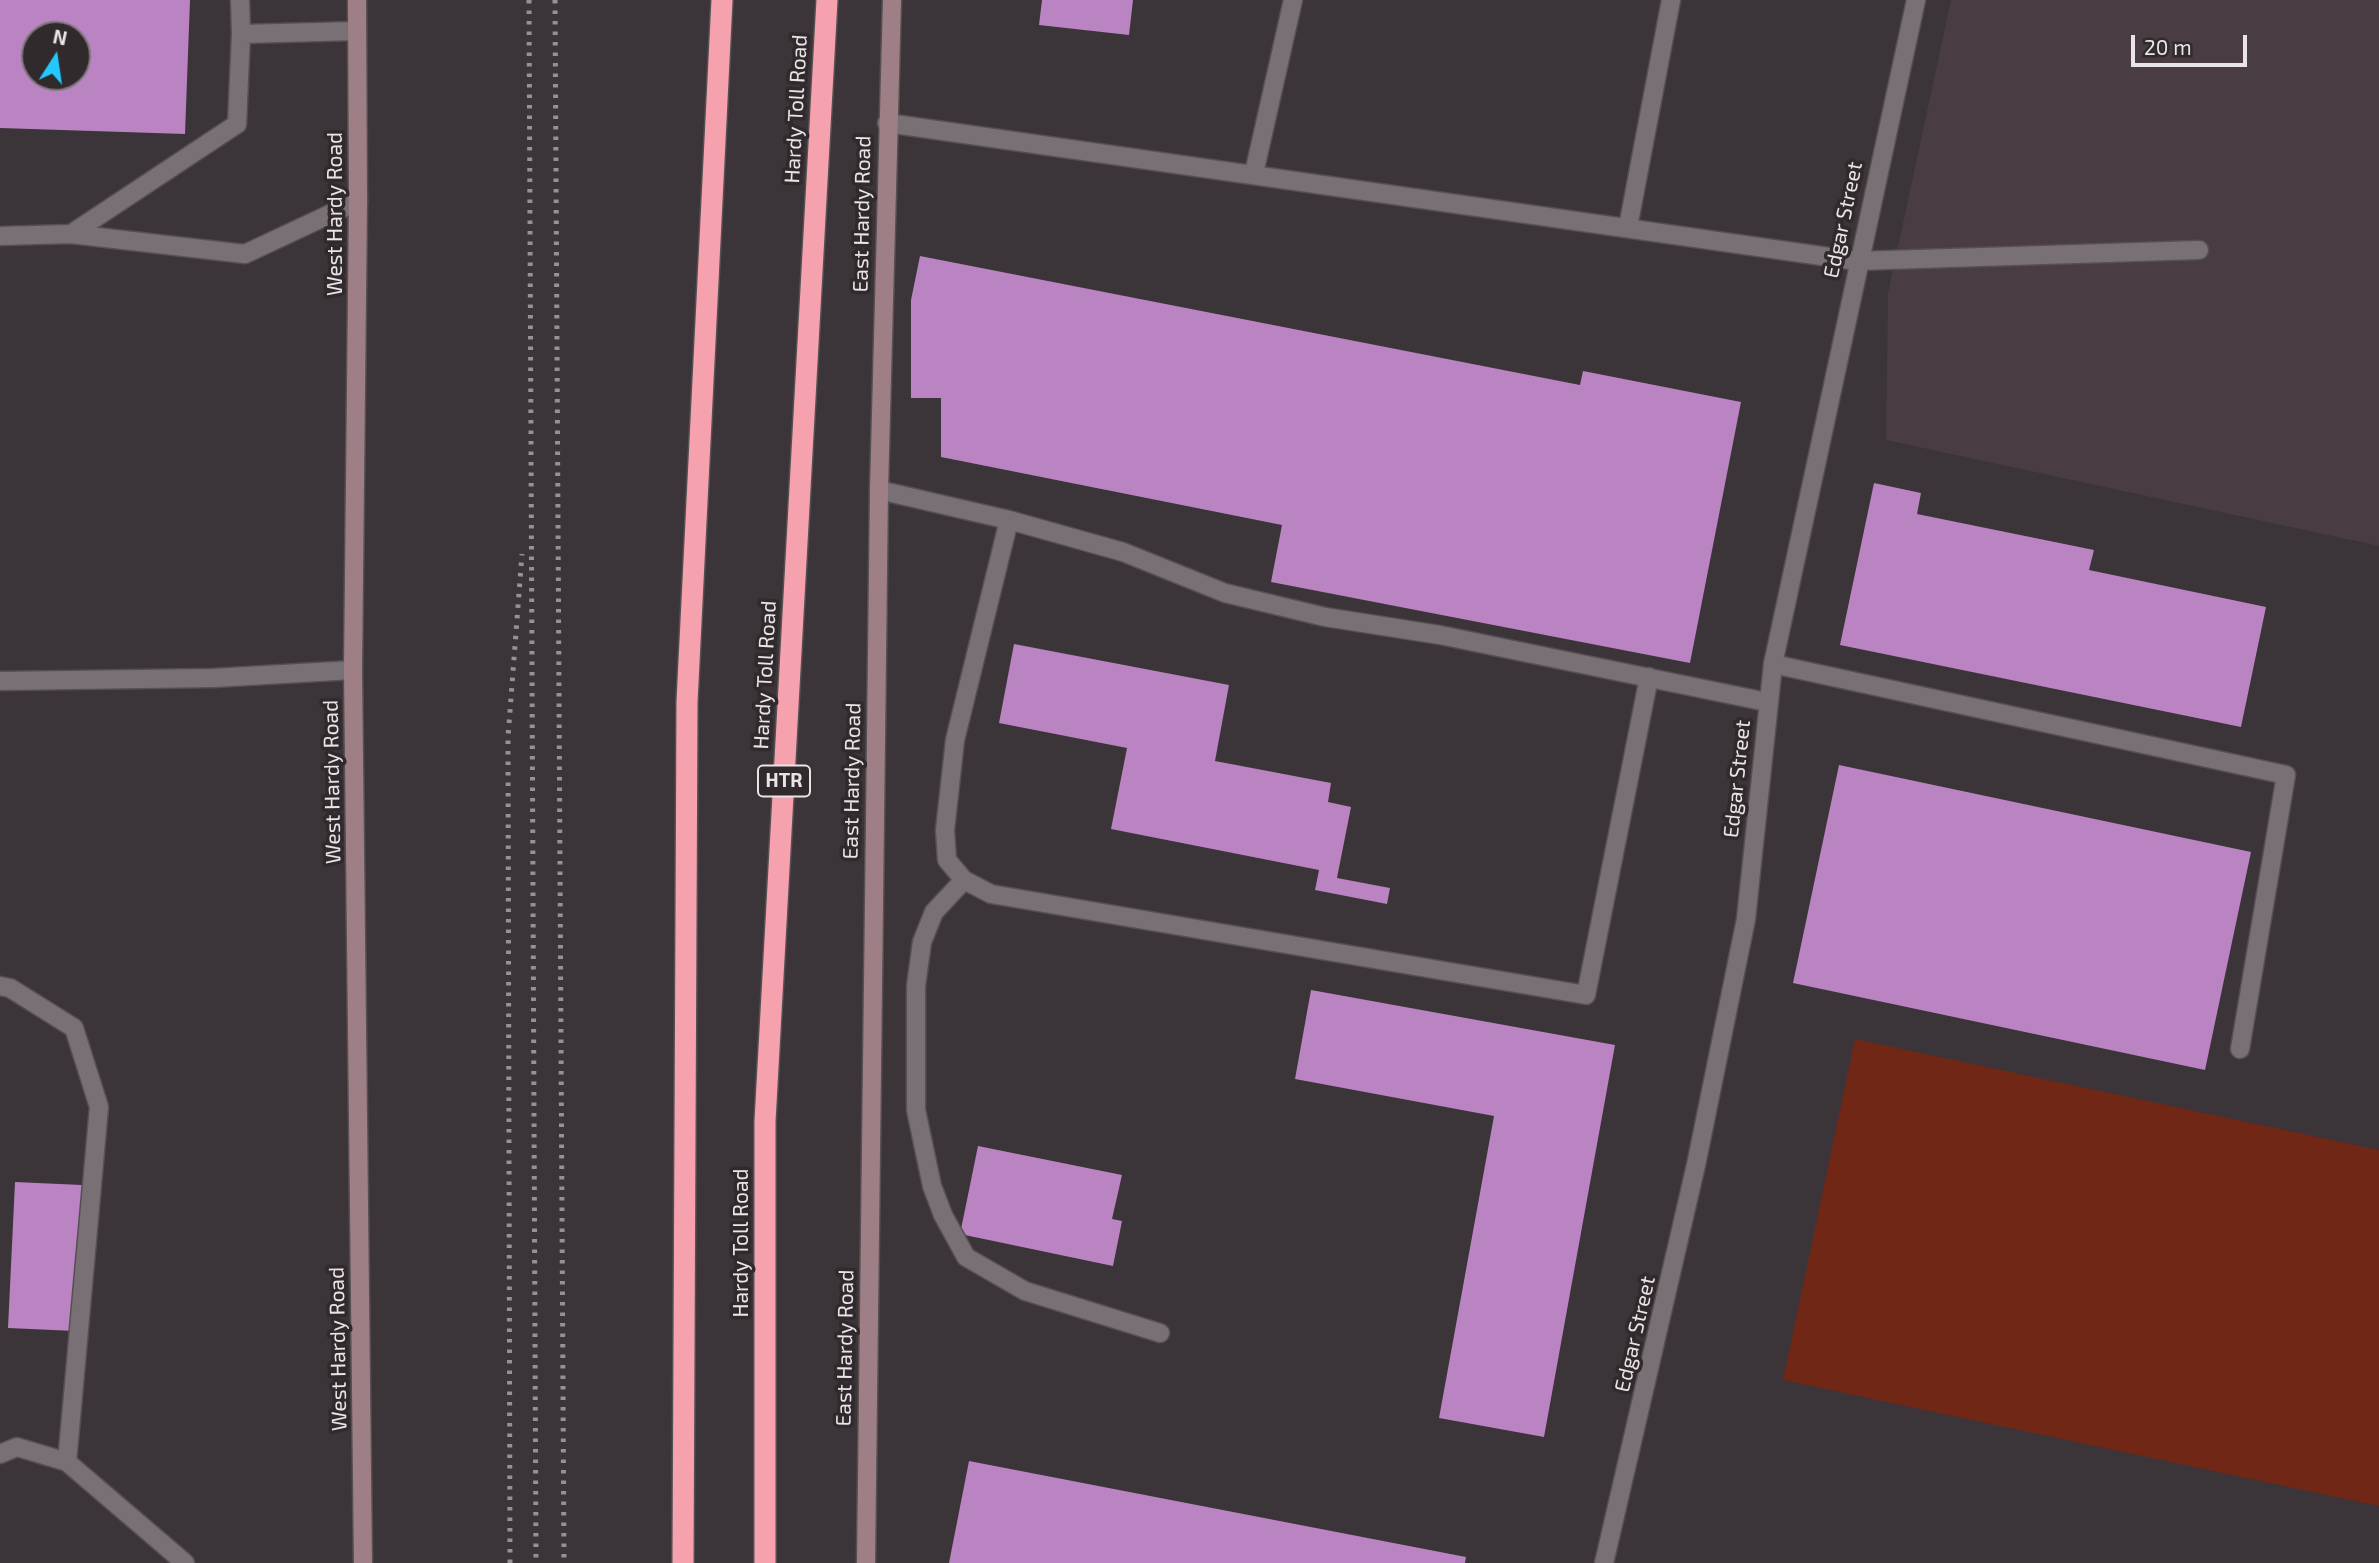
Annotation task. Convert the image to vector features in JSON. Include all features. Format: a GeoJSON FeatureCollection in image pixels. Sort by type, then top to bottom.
{"type":"FeatureCollection","features":[{"type":"Feature","properties":{"kind":"highway"},"geometry":{"type":"LineString","coordinates":[[683,1563],[687,702],[722,0]]}},
{"type":"Feature","properties":{"kind":"highway","name":"Hardy Toll Road"},"geometry":{"type":"LineString","coordinates":[[765,1563],[765,1121],[827,0]]}},
{"type":"Feature","properties":{"kind":"main road","name":"West Hardy Road"},"geometry":{"type":"LineString","coordinates":[[357,0],[358,201],[353,670],[363,1563]]}},
{"type":"Feature","properties":{"kind":"main road","name":"East Hardy Road"},"geometry":{"type":"LineString","coordinates":[[866,1563],[878,490],[892,0]]}},
{"type":"Feature","properties":{"kind":"street"},"geometry":{"type":"LineString","coordinates":[[71,234],[237,124],[240,0]]}},
{"type":"Feature","properties":{"kind":"street"},"geometry":{"type":"LineString","coordinates":[[1254,173],[1293,0]]}},
{"type":"Feature","properties":{"kind":"street"},"geometry":{"type":"LineString","coordinates":[[1628,228],[1671,0]]}},
{"type":"Feature","properties":{"kind":"street","name":"Edgar Street"},"geometry":{"type":"LineString","coordinates":[[1604,1563],[1696,1165],[1746,919],[1773,664],[1857,261],[1916,0]]}},
{"type":"Feature","properties":{"kind":"street"},"geometry":{"type":"LineString","coordinates":[[241,34],[357,31]]}},
{"type":"Feature","properties":{"kind":"street"},"geometry":{"type":"LineString","coordinates":[[887,123],[1111,156],[1254,173],[1857,261],[2199,250]]}},
{"type":"Feature","properties":{"kind":"street"},"geometry":{"type":"LineString","coordinates":[[0,236],[71,234],[245,254],[358,201]]}},
{"type":"Feature","properties":{"kind":"street"},"geometry":{"type":"LineString","coordinates":[[878,490],[1009,520],[1123,552],[1225,593],[1325,617],[1440,635],[1768,702]]}},
{"type":"Feature","properties":{"kind":"street"},"geometry":{"type":"LineString","coordinates":[[1009,520],[955,740],[945,830],[947,860],[964,880],[991,894],[1586,995],[1649,677]]}},
{"type":"Feature","properties":{"kind":"street"},"geometry":{"type":"LineString","coordinates":[[1773,664],[2287,775],[2240,1049]]}},
{"type":"Feature","properties":{"kind":"street"},"geometry":{"type":"LineString","coordinates":[[0,681],[213,678],[353,670]]}},
{"type":"Feature","properties":{"kind":"street"},"geometry":{"type":"LineString","coordinates":[[964,880],[934,912],[922,943],[916,986],[916,1110],[932,1186],[943,1215],[966,1257],[1025,1291],[1160,1333]]}},
{"type":"Feature","properties":{"kind":"street"},"geometry":{"type":"LineString","coordinates":[[0,986],[10,988],[74,1028],[99,1107],[67,1462]]}},
{"type":"Feature","properties":{"kind":"street"},"geometry":{"type":"LineString","coordinates":[[0,1454],[8,1444],[67,1462],[185,1563]]}},
{"type":"Feature","properties":{"kind":"shaded area"},"geometry":{"type":"Polygon","coordinates":[[[1951,0],[2379,0],[2379,546],[1886,440],[1888,293],[1951,0]]]}},
{"type":"Feature","properties":{"kind":"shaded area"},"geometry":{"type":"Polygon","coordinates":[[[1855,1039],[2379,1150],[2379,1506],[1783,1380],[1855,1039]]]}},
{"type":"Feature","properties":{"kind":"building"},"geometry":{"type":"Polygon","coordinates":[[[0,0],[190,0],[185,134],[0,128],[0,0]]]}},
{"type":"Feature","properties":{"kind":"building"},"geometry":{"type":"Polygon","coordinates":[[[1042,0],[1133,0],[1129,35],[1039,25],[1042,0]]]}},
{"type":"Feature","properties":{"kind":"building"},"geometry":{"type":"Polygon","coordinates":[[[920,256],[1580,385],[1583,371],[1741,402],[1690,663],[1271,582],[1282,525],[941,457],[941,398],[911,398],[911,300],[920,256]]]}},
{"type":"Feature","properties":{"kind":"building"},"geometry":{"type":"Polygon","coordinates":[[[1874,483],[1921,493],[1917,514],[2094,550],[2089,570],[2266,607],[2241,727],[1840,645],[1874,483]]]}},
{"type":"Feature","properties":{"kind":"building"},"geometry":{"type":"Polygon","coordinates":[[[1014,644],[1229,685],[1215,761],[1331,783],[1328,802],[1351,807],[1337,878],[1390,888],[1387,904],[1315,890],[1319,870],[1111,829],[1127,748],[999,723],[1014,644]]]}},
{"type":"Feature","properties":{"kind":"building"},"geometry":{"type":"Polygon","coordinates":[[[1839,765],[2251,852],[2205,1070],[1793,983],[1839,765]]]}},
{"type":"Feature","properties":{"kind":"building"},"geometry":{"type":"Polygon","coordinates":[[[1311,990],[1615,1045],[1544,1437],[1439,1418],[1494,1116],[1295,1079],[1311,990]]]}},
{"type":"Feature","properties":{"kind":"building"},"geometry":{"type":"Polygon","coordinates":[[[978,1146],[1122,1175],[1112,1219],[1122,1221],[1113,1266],[960,1234],[978,1146]]]}},
{"type":"Feature","properties":{"kind":"building"},"geometry":{"type":"Polygon","coordinates":[[[15,1182],[82,1185],[75,1331],[8,1328],[15,1182]]]}},
{"type":"Feature","properties":{"kind":"building"},"geometry":{"type":"Polygon","coordinates":[[[969,1461],[1466,1557],[1465,1563],[949,1563],[969,1461]]]}},
{"type":"Feature","properties":{"kind":"railway"},"geometry":{"type":"LineString","coordinates":[[529,0],[536,1563]]}},
{"type":"Feature","properties":{"kind":"railway"},"geometry":{"type":"LineString","coordinates":[[555,0],[564,1563]]}},
{"type":"Feature","properties":{"kind":"railway"},"geometry":{"type":"LineString","coordinates":[[510,1563],[508,737],[522,554]]}}]}
